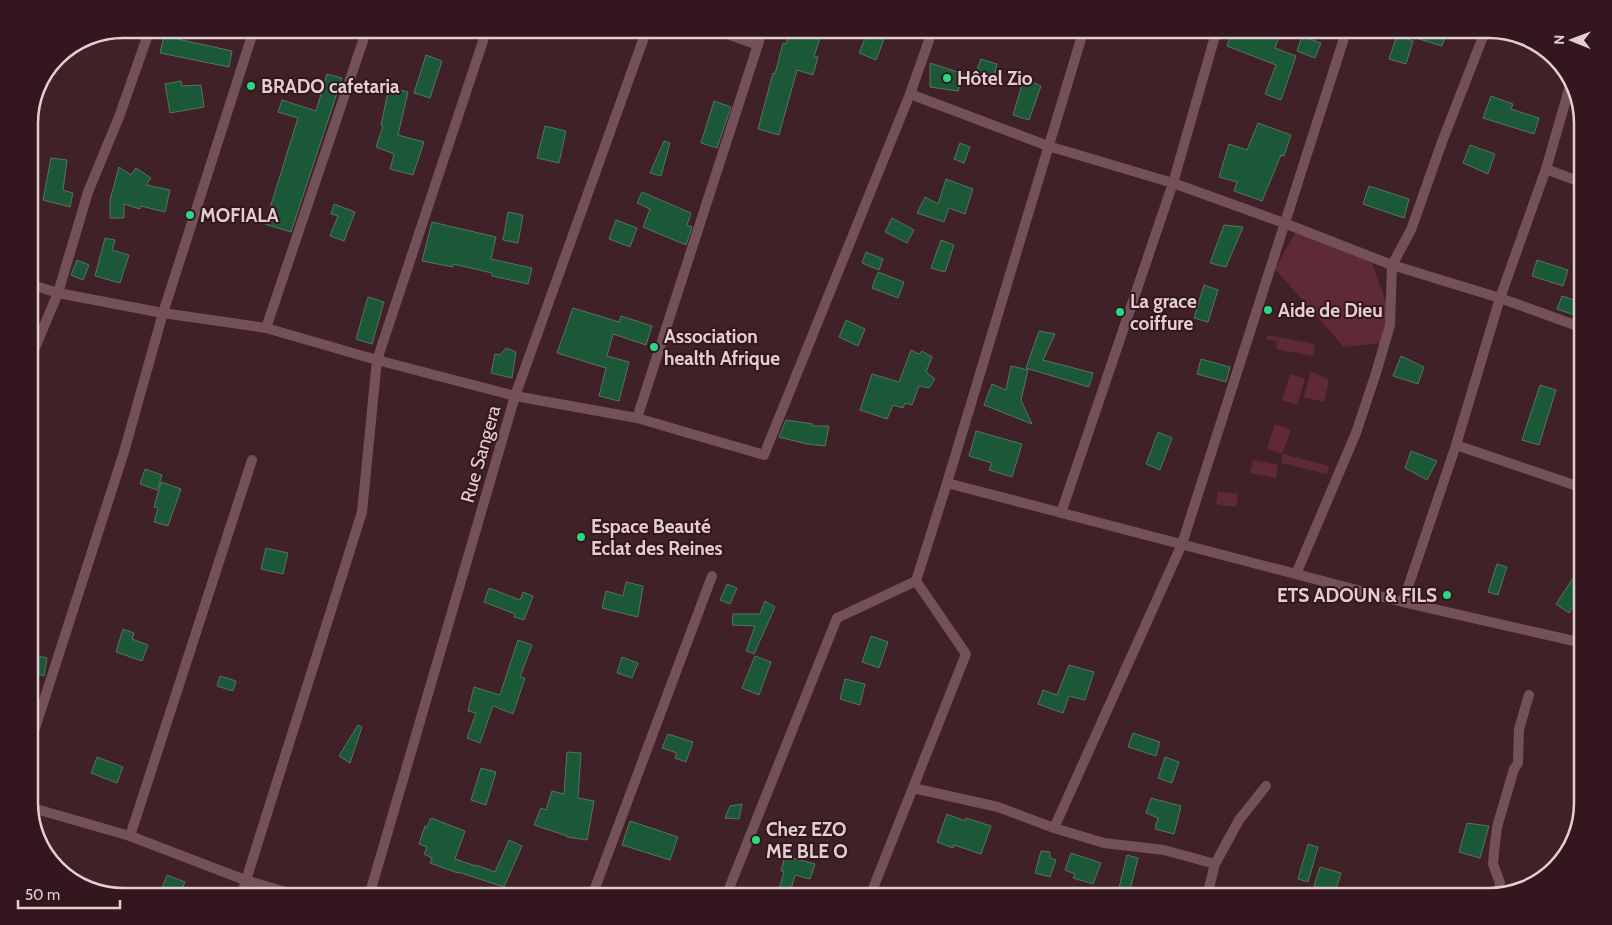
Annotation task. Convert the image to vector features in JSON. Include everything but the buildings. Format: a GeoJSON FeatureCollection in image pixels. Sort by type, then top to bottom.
{"type":"FeatureCollection","features":[{"type":"Feature","properties":{"kind":"street"},"geometry":{"type":"LineString","coordinates":[[38,341],[58,293],[88,192],[119,117],[147,38]]}},
{"type":"Feature","properties":{"kind":"street"},"geometry":{"type":"LineString","coordinates":[[38,719],[124,452],[163,313],[251,38]]}},
{"type":"Feature","properties":{"kind":"street"},"geometry":{"type":"LineString","coordinates":[[266,328],[364,38]]}},
{"type":"Feature","properties":{"kind":"street"},"geometry":{"type":"LineString","coordinates":[[243,888],[362,512],[377,360],[484,38]]}},
{"type":"Feature","properties":{"kind":"street","name":"Rue Sangera"},"geometry":{"type":"LineString","coordinates":[[372,888],[515,396],[644,38]]}},
{"type":"Feature","properties":{"kind":"street"},"geometry":{"type":"LineString","coordinates":[[738,38],[758,45]]}},
{"type":"Feature","properties":{"kind":"street"},"geometry":{"type":"LineString","coordinates":[[637,418],[761,38]]}},
{"type":"Feature","properties":{"kind":"street"},"geometry":{"type":"LineString","coordinates":[[38,287],[58,293],[163,313],[266,328],[377,360],[515,396],[637,418],[764,455],[910,94],[930,38]]}},
{"type":"Feature","properties":{"kind":"street"},"geometry":{"type":"LineString","coordinates":[[729,888],[837,618],[916,581],[1081,38]]}},
{"type":"Feature","properties":{"kind":"street"},"geometry":{"type":"LineString","coordinates":[[1061,513],[1173,183],[1214,38]]}},
{"type":"Feature","properties":{"kind":"street"},"geometry":{"type":"LineString","coordinates":[[1054,828],[1182,544],[1344,38]]}},
{"type":"Feature","properties":{"kind":"street"},"geometry":{"type":"LineString","coordinates":[[1296,574],[1356,433],[1376,373],[1390,325],[1392,265],[1411,230],[1442,142],[1482,38]]}},
{"type":"Feature","properties":{"kind":"street"},"geometry":{"type":"LineString","coordinates":[[1403,602],[1456,445],[1500,298],[1546,169],[1568,91]]}},
{"type":"Feature","properties":{"kind":"street"},"geometry":{"type":"LineString","coordinates":[[910,94],[1048,146],[1173,183],[1284,222],[1392,265],[1500,298],[1574,325]]}},
{"type":"Feature","properties":{"kind":"street"},"geometry":{"type":"LineString","coordinates":[[1546,169],[1574,179]]}},
{"type":"Feature","properties":{"kind":"street"},"geometry":{"type":"LineString","coordinates":[[1456,445],[1574,485]]}},
{"type":"Feature","properties":{"kind":"street"},"geometry":{"type":"LineString","coordinates":[[130,836],[252,460]]}},
{"type":"Feature","properties":{"kind":"street"},"geometry":{"type":"LineString","coordinates":[[947,482],[1403,602],[1574,641]]}},
{"type":"Feature","properties":{"kind":"street"},"geometry":{"type":"LineString","coordinates":[[595,888],[712,576]]}},
{"type":"Feature","properties":{"kind":"street"},"geometry":{"type":"LineString","coordinates":[[873,888],[966,654],[916,581]]}},
{"type":"Feature","properties":{"kind":"street"},"geometry":{"type":"LineString","coordinates":[[1499,887],[1500,883],[1493,864],[1498,827],[1514,769],[1518,763],[1519,729],[1529,695]]}},
{"type":"Feature","properties":{"kind":"street"},"geometry":{"type":"LineString","coordinates":[[1209,888],[1215,864],[1239,820],[1266,786]]}},
{"type":"Feature","properties":{"kind":"street"},"geometry":{"type":"LineString","coordinates":[[913,788],[998,807],[1054,828],[1104,843],[1164,850],[1215,864]]}},
{"type":"Feature","properties":{"kind":"street"},"geometry":{"type":"LineString","coordinates":[[38,810],[130,836],[245,880],[272,888]]}},
{"type":"Feature","properties":{"kind":"shaded area"},"geometry":{"type":"Polygon","coordinates":[[[1295,233],[1334,245],[1372,263],[1389,310],[1380,343],[1344,347],[1275,269],[1295,233]]]}},
{"type":"Feature","properties":{"kind":"shaded area"},"geometry":{"type":"Polygon","coordinates":[[[1267,335],[1315,344],[1313,356],[1276,349],[1277,341],[1266,339],[1267,335]]]}},
{"type":"Feature","properties":{"kind":"shaded area"},"geometry":{"type":"Polygon","coordinates":[[[1311,371],[1329,380],[1324,402],[1304,397],[1311,371]]]}},
{"type":"Feature","properties":{"kind":"shaded area"},"geometry":{"type":"Polygon","coordinates":[[[1290,374],[1305,379],[1297,405],[1282,400],[1290,374]]]}},
{"type":"Feature","properties":{"kind":"shaded area"},"geometry":{"type":"Polygon","coordinates":[[[1275,424],[1291,430],[1282,454],[1267,448],[1275,424]]]}},
{"type":"Feature","properties":{"kind":"shaded area"},"geometry":{"type":"Polygon","coordinates":[[[1283,454],[1329,466],[1327,474],[1281,463],[1283,454]]]}},
{"type":"Feature","properties":{"kind":"shaded area"},"geometry":{"type":"Polygon","coordinates":[[[1253,460],[1278,465],[1276,478],[1250,473],[1253,460]]]}},
{"type":"Feature","properties":{"kind":"shaded area"},"geometry":{"type":"Polygon","coordinates":[[[1218,491],[1238,494],[1236,507],[1216,504],[1218,491]]]}},
{"type":"Feature","properties":{"kind":"place","name":"Hôtel Zio"},"geometry":{"type":"Point","coordinates":[947,78]}},
{"type":"Feature","properties":{"kind":"place","name":"BRADO cafetaria"},"geometry":{"type":"Point","coordinates":[251,86]}},
{"type":"Feature","properties":{"kind":"place","name":"MOFIALA"},"geometry":{"type":"Point","coordinates":[190,215]}},
{"type":"Feature","properties":{"kind":"place","name":"Aide de Dieu"},"geometry":{"type":"Point","coordinates":[1268,310]}},
{"type":"Feature","properties":{"kind":"place","name":"La grace coiffure"},"geometry":{"type":"Point","coordinates":[1120,312]}},
{"type":"Feature","properties":{"kind":"place","name":"Association health Afrique"},"geometry":{"type":"Point","coordinates":[654,347]}},
{"type":"Feature","properties":{"kind":"place","name":"Espace Beauté Eclat des Reines"},"geometry":{"type":"Point","coordinates":[581,537]}},
{"type":"Feature","properties":{"kind":"place","name":"ETS ADOUN & FILS"},"geometry":{"type":"Point","coordinates":[1447,595]}},
{"type":"Feature","properties":{"kind":"place","name":"Chez EZO ME BLE O"},"geometry":{"type":"Point","coordinates":[756,840]}}]}
